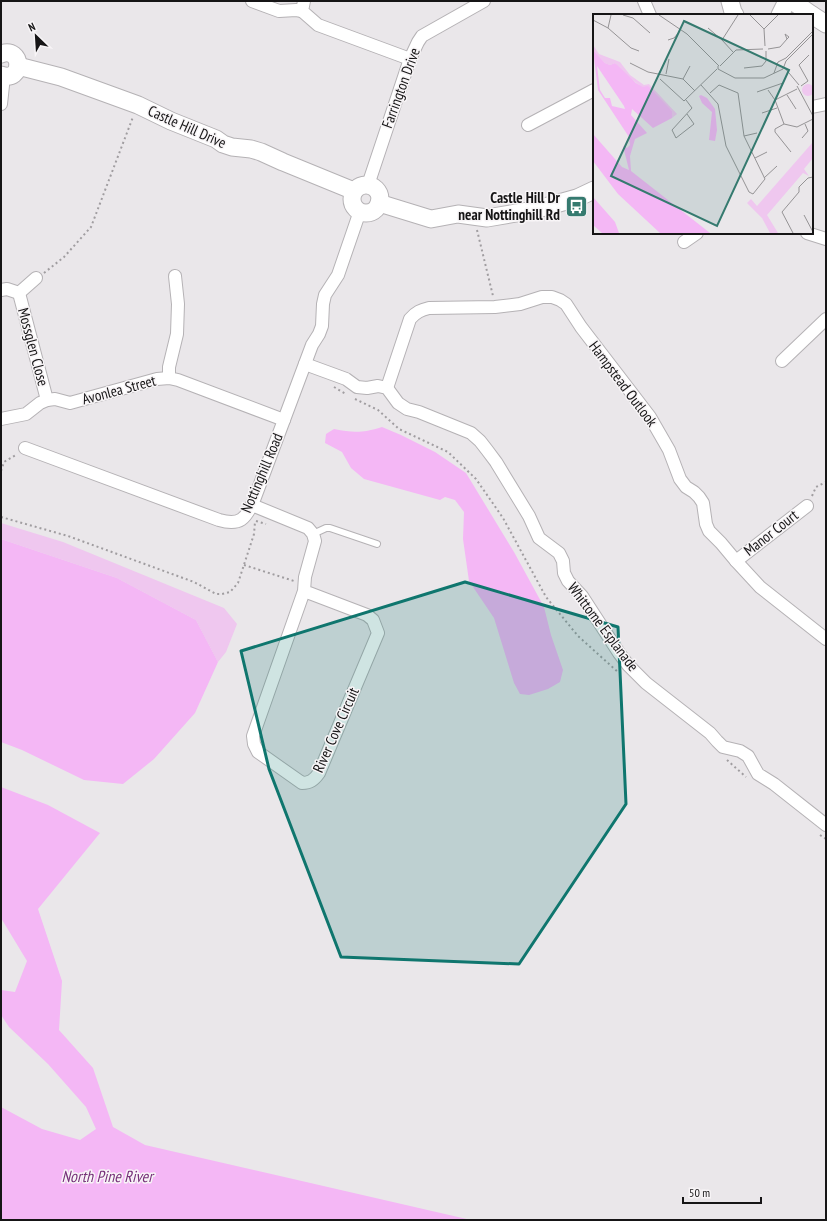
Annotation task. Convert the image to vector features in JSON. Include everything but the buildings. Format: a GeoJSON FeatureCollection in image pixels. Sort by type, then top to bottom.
{"type":"FeatureCollection","features":[{"type":"Feature","properties":{"kind":"street"},"geometry":{"type":"LineString","coordinates":[[252,1],[279,11],[296,10],[303,6],[318,25],[410,59]]}},
{"type":"Feature","properties":{"kind":"street","name":"Farrington Drive"},"geometry":{"type":"LineString","coordinates":[[361,188],[410,59],[418,42],[422,36],[482,1]]}},
{"type":"Feature","properties":{"kind":"street"},"geometry":{"type":"LineString","coordinates":[[644,1],[650,14]]}},
{"type":"Feature","properties":{"kind":"street"},"geometry":{"type":"LineString","coordinates":[[730,1],[734,14]]}},
{"type":"Feature","properties":{"kind":"street"},"geometry":{"type":"LineString","coordinates":[[780,14],[786,1]]}},
{"type":"Feature","properties":{"kind":"street"},"geometry":{"type":"LineString","coordinates":[[792,1],[811,14]]}},
{"type":"Feature","properties":{"kind":"street"},"geometry":{"type":"LineString","coordinates":[[813,16],[826,24]]}},
{"type":"Feature","properties":{"kind":"street"},"geometry":{"type":"LineString","coordinates":[[813,26],[826,29]]}},
{"type":"Feature","properties":{"kind":"street"},"geometry":{"type":"LineString","coordinates":[[1,54],[6,53],[14,55],[18,62],[15,73],[12,75],[3,75],[1,104]]}},
{"type":"Feature","properties":{"kind":"street","name":"Castle Hill Drive"},"geometry":{"type":"LineString","coordinates":[[18,66],[61,77],[138,105],[171,121],[216,139],[223,144],[261,152],[283,162],[361,188]]}},
{"type":"Feature","properties":{"kind":"street"},"geometry":{"type":"LineString","coordinates":[[528,125],[593,91]]}},
{"type":"Feature","properties":{"kind":"street"},"geometry":{"type":"LineString","coordinates":[[813,107],[826,104]]}},
{"type":"Feature","properties":{"kind":"street"},"geometry":{"type":"LineString","coordinates":[[372,186],[378,191],[380,195],[379,203],[373,211],[360,212],[353,205],[352,195],[361,188],[372,186]]}},
{"type":"Feature","properties":{"kind":"street"},"geometry":{"type":"LineString","coordinates":[[379,203],[431,219],[458,214],[487,218],[534,210],[577,198],[593,190]]}},
{"type":"Feature","properties":{"kind":"street","name":"Nottinghill Road"},"geometry":{"type":"LineString","coordinates":[[25,448],[229,522],[244,518],[256,507],[284,420],[312,346],[322,326],[325,295],[338,275],[360,212]]}},
{"type":"Feature","properties":{"kind":"street"},"geometry":{"type":"LineString","coordinates":[[684,242],[696,234]]}},
{"type":"Feature","properties":{"kind":"street"},"geometry":{"type":"LineString","coordinates":[[810,234],[826,239]]}},
{"type":"Feature","properties":{"kind":"street"},"geometry":{"type":"LineString","coordinates":[[168,378],[169,367],[177,334],[178,304],[175,276]]}},
{"type":"Feature","properties":{"kind":"street","name":"Mossglen Close"},"geometry":{"type":"LineString","coordinates":[[19,293],[36,278]]}},
{"type":"Feature","properties":{"kind":"street","name":"Mossglen Close"},"geometry":{"type":"LineString","coordinates":[[1,290],[7,289],[19,293]]}},
{"type":"Feature","properties":{"kind":"street","name":"Mossglen Close"},"geometry":{"type":"LineString","coordinates":[[19,293],[47,400]]}},
{"type":"Feature","properties":{"kind":"street","name":"Hampstead Outlook"},"geometry":{"type":"LineString","coordinates":[[387,388],[410,319],[415,313],[429,308],[495,307],[520,304],[542,297],[552,297],[560,300],[566,304],[581,327],[650,417],[669,450],[680,479],[686,488],[694,492],[703,503],[706,524],[709,531],[760,587],[826,640]]}},
{"type":"Feature","properties":{"kind":"street"},"geometry":{"type":"LineString","coordinates":[[782,361],[826,319]]}},
{"type":"Feature","properties":{"kind":"street"},"geometry":{"type":"LineString","coordinates":[[305,364],[346,379],[357,387],[366,388],[378,386],[387,388]]}},
{"type":"Feature","properties":{"kind":"street","name":"Avonlea Street"},"geometry":{"type":"LineString","coordinates":[[47,400],[55,399],[70,403],[158,379],[168,378],[178,380],[284,420]]}},
{"type":"Feature","properties":{"kind":"street","name":"Whittome Esplanade"},"geometry":{"type":"LineString","coordinates":[[387,388],[398,403],[407,409],[419,412],[471,433],[480,441],[496,462],[529,516],[540,538],[559,553],[563,561],[564,572],[568,581],[582,596],[628,665],[646,683],[710,733],[723,747],[740,751],[748,756],[758,774],[774,784],[823,830]]}},
{"type":"Feature","properties":{"kind":"street"},"geometry":{"type":"LineString","coordinates":[[1,419],[26,414],[40,403],[47,400]]}},
{"type":"Feature","properties":{"kind":"street","name":"Manor Court"},"geometry":{"type":"LineString","coordinates":[[736,561],[806,506]]}},
{"type":"Feature","properties":{"kind":"street"},"geometry":{"type":"LineString","coordinates":[[256,507],[308,528],[313,534]]}},
{"type":"Feature","properties":{"kind":"street","name":"River Cove Circuit"},"geometry":{"type":"LineString","coordinates":[[304,591],[367,615],[373,620],[378,632],[319,773],[314,780],[308,783],[302,783],[258,752],[254,744],[253,736],[304,591],[305,577],[315,541],[313,534]]}},
{"type":"Feature","properties":{"kind":"lane"},"geometry":{"type":"LineString","coordinates":[[313,534],[326,528],[330,528],[377,544]]}},
{"type":"Feature","properties":{"kind":"path"},"geometry":{"type":"LineString","coordinates":[[36,278],[64,258],[91,227],[138,105]]}},
{"type":"Feature","properties":{"kind":"path"},"geometry":{"type":"LineString","coordinates":[[473,216],[495,307]]}},
{"type":"Feature","properties":{"kind":"path"},"geometry":{"type":"LineString","coordinates":[[330,385],[347,394]]}},
{"type":"Feature","properties":{"kind":"path"},"geometry":{"type":"LineString","coordinates":[[353,397],[378,410],[399,429],[448,452],[476,479],[504,518],[546,597],[578,636],[622,675]]}},
{"type":"Feature","properties":{"kind":"path"},"geometry":{"type":"LineString","coordinates":[[1,471],[4,462],[25,448]]}},
{"type":"Feature","properties":{"kind":"path"},"geometry":{"type":"LineString","coordinates":[[806,506],[816,487],[826,482]]}},
{"type":"Feature","properties":{"kind":"path"},"geometry":{"type":"LineString","coordinates":[[1,517],[68,536],[194,582],[216,594],[222,594],[230,592],[238,583],[254,534],[256,507]]}},
{"type":"Feature","properties":{"kind":"path"},"geometry":{"type":"LineString","coordinates":[[256,520],[271,526]]}},
{"type":"Feature","properties":{"kind":"path"},"geometry":{"type":"LineString","coordinates":[[244,565],[295,581],[296,577],[305,577]]}},
{"type":"Feature","properties":{"kind":"path"},"geometry":{"type":"LineString","coordinates":[[725,758],[748,778]]}},
{"type":"Feature","properties":{"kind":"path"},"geometry":{"type":"LineString","coordinates":[[823,830],[826,839]]}},
{"type":"Feature","properties":{"kind":"highlighted area"},"geometry":{"type":"Polygon","coordinates":[[[465,582],[618,627],[626,804],[519,964],[341,957],[269,769],[241,651],[465,582]]]}},
{"type":"Feature","properties":{"kind":"shaded area"},"geometry":{"type":"Polygon","coordinates":[[[1,523],[63,542],[224,608],[237,624],[226,652],[218,662],[196,620],[117,578],[1,539],[1,523]]]}},
{"type":"Feature","properties":{"kind":"water"},"geometry":{"type":"Polygon","coordinates":[[[382,427],[435,452],[466,473],[514,552],[544,607],[551,635],[563,670],[560,682],[548,689],[529,695],[520,694],[514,683],[494,618],[469,581],[463,539],[464,512],[455,500],[445,497],[440,500],[364,479],[351,468],[342,452],[325,443],[326,434],[334,429],[358,432],[382,427]]]}},
{"type":"Feature","properties":{"kind":"water"},"geometry":{"type":"Polygon","coordinates":[[[1,539],[117,578],[196,620],[218,662],[195,713],[154,759],[123,784],[84,780],[22,750],[1,742],[1,539]]]}},
{"type":"Feature","properties":{"kind":"water","name":"North Pine River"},"geometry":{"type":"Polygon","coordinates":[[[1,787],[48,805],[100,833],[38,909],[62,981],[59,1030],[93,1068],[113,1127],[145,1145],[471,1220],[1,1220],[1,1107],[42,1129],[80,1140],[96,1129],[86,1107],[48,1064],[9,1027],[1,1015],[1,990],[15,992],[27,961],[1,918],[1,787]]]}},
{"type":"Feature","properties":{"kind":"place","name":"Castle Hill Dr near Nottinghill Rd"},"geometry":{"type":"Point","coordinates":[576,207]}}]}
